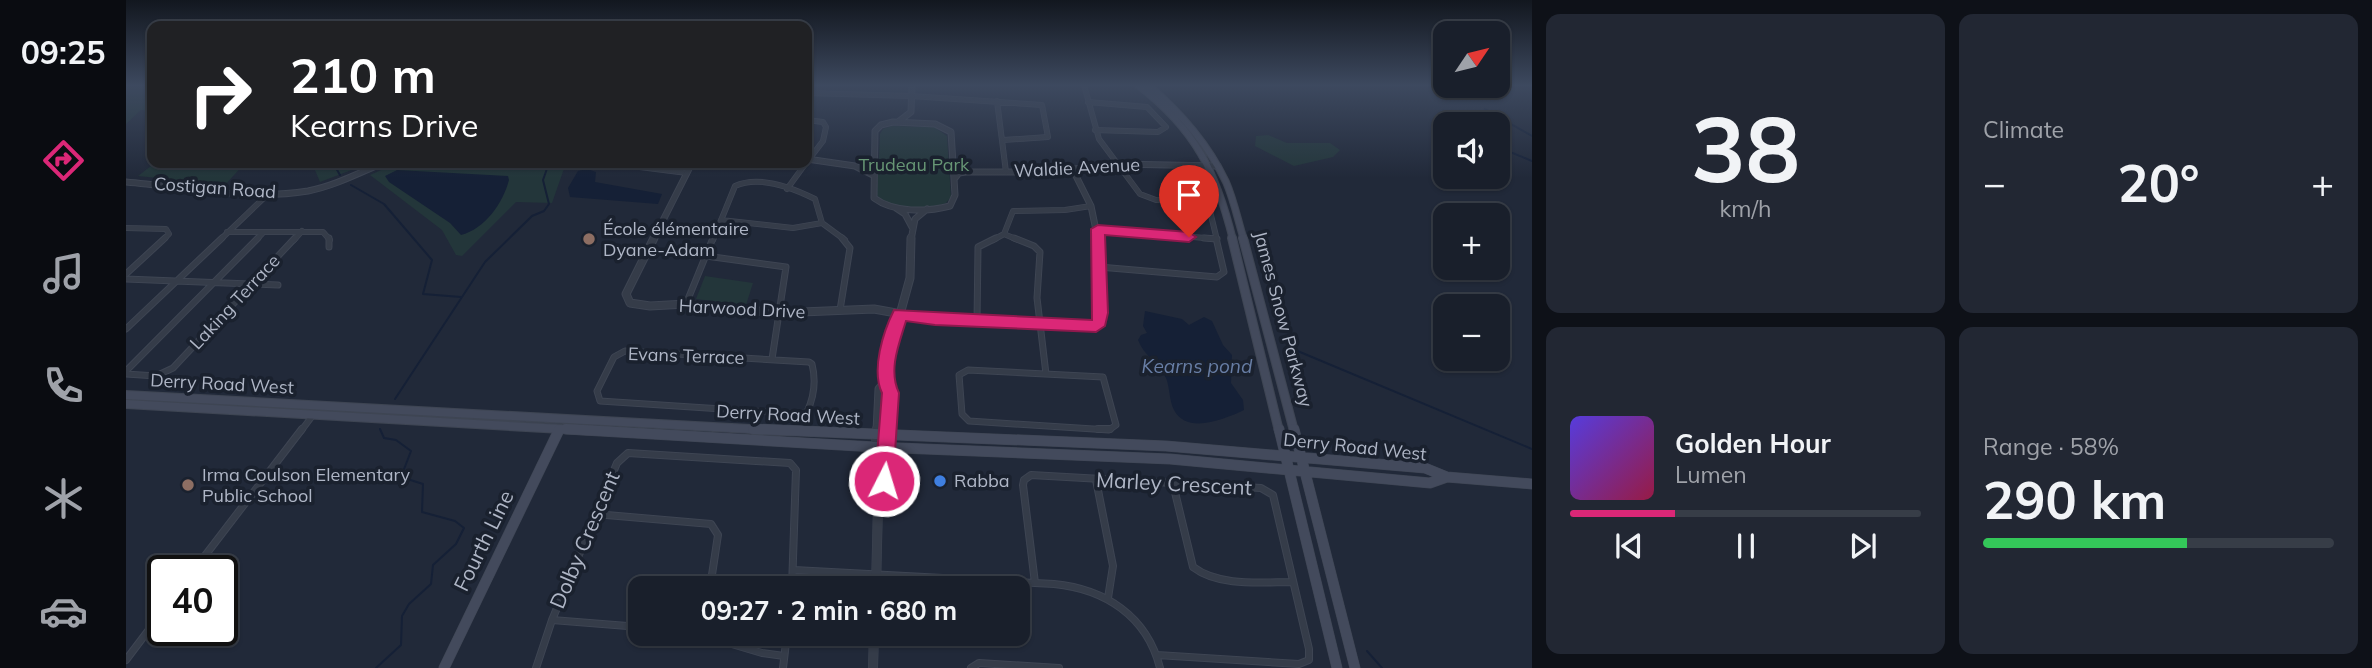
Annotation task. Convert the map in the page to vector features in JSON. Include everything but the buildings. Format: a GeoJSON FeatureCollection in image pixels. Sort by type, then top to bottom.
{"type":"FeatureCollection","features":[{"type":"Feature","properties":{"kind":"main road","name":"James Snow Parkway"},"geometry":{"type":"LineString","coordinates":[[1174,116],[1226,183],[1250,260],[1355,668]]}},
{"type":"Feature","properties":{"kind":"main road","name":"James Snow Parkway"},"geometry":{"type":"LineString","coordinates":[[1182,116],[1214,166],[1337,668]]}},
{"type":"Feature","properties":{"kind":"main road","name":"Derry Road West"},"geometry":{"type":"LineString","coordinates":[[126,395],[876,436],[1166,446],[1425,468],[1447,477],[1532,484]]}},
{"type":"Feature","properties":{"kind":"main road","name":"Derry Road West"},"geometry":{"type":"LineString","coordinates":[[126,404],[874,447],[1170,459],[1430,483],[1447,477]]}},
{"type":"Feature","properties":{"kind":"main road","name":"Fourth Line"},"geometry":{"type":"LineString","coordinates":[[444,668],[559,430]]}},
{"type":"Feature","properties":{"kind":"street"},"geometry":{"type":"LineString","coordinates":[[897,123],[906,116]]}},
{"type":"Feature","properties":{"kind":"street"},"geometry":{"type":"LineString","coordinates":[[916,116],[924,124]]}},
{"type":"Feature","properties":{"kind":"street"},"geometry":{"type":"LineString","coordinates":[[999,116],[1006,172]]}},
{"type":"Feature","properties":{"kind":"street"},"geometry":{"type":"LineString","coordinates":[[1003,140],[1043,139],[1049,134],[1045,116]]}},
{"type":"Feature","properties":{"kind":"street"},"geometry":{"type":"LineString","coordinates":[[1073,170],[1091,206],[1098,229],[1099,267],[1220,276],[1224,272],[1207,205],[1147,198],[1140,194],[1102,145],[1091,116]]}},
{"type":"Feature","properties":{"kind":"street"},"geometry":{"type":"LineString","coordinates":[[1095,130],[1158,132],[1166,127],[1156,116]]}},
{"type":"Feature","properties":{"kind":"street"},"geometry":{"type":"LineString","coordinates":[[812,121],[823,122],[826,127],[823,141],[812,155]]}},
{"type":"Feature","properties":{"kind":"street"},"geometry":{"type":"LineString","coordinates":[[885,124],[924,124],[939,125],[951,132],[955,198],[952,204],[943,209],[895,208],[875,201],[872,194],[876,129],[885,124]]}},
{"type":"Feature","properties":{"kind":"street"},"geometry":{"type":"LineString","coordinates":[[855,166],[874,160]]}},
{"type":"Feature","properties":{"kind":"street","name":"Waldie Avenue"},"geometry":{"type":"LineString","coordinates":[[953,161],[958,166],[977,171]]}},
{"type":"Feature","properties":{"kind":"street"},"geometry":{"type":"LineString","coordinates":[[812,162],[855,166],[873,175]]}},
{"type":"Feature","properties":{"kind":"street","name":"Waldie Avenue"},"geometry":{"type":"LineString","coordinates":[[954,179],[959,173],[977,171],[1073,170],[1118,164],[1214,166]]}},
{"type":"Feature","properties":{"kind":"street","name":"Costigan Road"},"geometry":{"type":"LineString","coordinates":[[126,182],[295,193],[327,187],[371,168]]}},
{"type":"Feature","properties":{"kind":"street"},"geometry":{"type":"LineString","coordinates":[[648,168],[687,173],[690,168]]}},
{"type":"Feature","properties":{"kind":"street"},"geometry":{"type":"LineString","coordinates":[[787,189],[802,168]]}},
{"type":"Feature","properties":{"kind":"street","name":"Harwood Drive"},"geometry":{"type":"LineString","coordinates":[[687,173],[626,295],[627,301],[650,306],[686,304],[778,313],[874,309],[935,320],[1089,327],[1099,322],[1099,267]]}},
{"type":"Feature","properties":{"kind":"street"},"geometry":{"type":"LineString","coordinates":[[686,304],[739,183],[751,181],[815,199],[822,223],[845,240],[850,248],[840,310]]}},
{"type":"Feature","properties":{"kind":"street"},"geometry":{"type":"LineString","coordinates":[[126,329],[268,193]]}},
{"type":"Feature","properties":{"kind":"street"},"geometry":{"type":"LineString","coordinates":[[977,322],[978,247],[1004,234],[1012,211],[1065,210],[1091,206]]}},
{"type":"Feature","properties":{"kind":"street"},"geometry":{"type":"LineString","coordinates":[[895,208],[905,214],[912,226]]}},
{"type":"Feature","properties":{"kind":"street"},"geometry":{"type":"LineString","coordinates":[[878,504],[883,499],[891,393],[885,382],[887,357],[911,275],[912,226],[916,216],[927,209]]}},
{"type":"Feature","properties":{"kind":"street"},"geometry":{"type":"LineString","coordinates":[[721,220],[793,228],[822,223]]}},
{"type":"Feature","properties":{"kind":"street"},"geometry":{"type":"LineString","coordinates":[[126,228],[166,229],[169,232],[126,276]]}},
{"type":"Feature","properties":{"kind":"street"},"geometry":{"type":"LineString","coordinates":[[1098,229],[1217,239]]}},
{"type":"Feature","properties":{"kind":"street"},"geometry":{"type":"LineString","coordinates":[[227,232],[327,234],[330,239],[329,247]]}},
{"type":"Feature","properties":{"kind":"street","name":"Laking Terrace"},"geometry":{"type":"LineString","coordinates":[[126,372],[156,376],[173,368],[302,232]]}},
{"type":"Feature","properties":{"kind":"street"},"geometry":{"type":"LineString","coordinates":[[126,372],[262,234]]}},
{"type":"Feature","properties":{"kind":"street"},"geometry":{"type":"LineString","coordinates":[[1004,234],[1034,246],[1041,252],[1036,283],[1038,325],[1046,374]]}},
{"type":"Feature","properties":{"kind":"street"},"geometry":{"type":"LineString","coordinates":[[706,256],[786,267],[772,359]]}},
{"type":"Feature","properties":{"kind":"street"},"geometry":{"type":"LineString","coordinates":[[126,276],[176,282],[278,285]]}},
{"type":"Feature","properties":{"kind":"street","name":"Evans Terrace"},"geometry":{"type":"LineString","coordinates":[[625,351],[772,359],[813,364],[811,407],[807,412],[603,403],[597,399],[597,391],[614,357],[625,351]]}},
{"type":"Feature","properties":{"kind":"street"},"geometry":{"type":"LineString","coordinates":[[962,371],[1046,374],[1102,377],[1107,384],[1116,425],[1109,430],[973,423],[963,416],[959,375],[962,371]]}},
{"type":"Feature","properties":{"kind":"street"},"geometry":{"type":"LineString","coordinates":[[876,575],[878,504],[873,498],[874,447],[879,388],[885,382]]}},
{"type":"Feature","properties":{"kind":"street"},"geometry":{"type":"LineString","coordinates":[[205,555],[320,405]]}},
{"type":"Feature","properties":{"kind":"street","name":"Dolby Crescent"},"geometry":{"type":"LineString","coordinates":[[536,668],[552,620],[595,514],[617,463],[628,453],[790,463],[796,470],[793,576]]}},
{"type":"Feature","properties":{"kind":"street","name":"Marley Crescent"},"geometry":{"type":"LineString","coordinates":[[1035,583],[1024,481],[1031,475],[1261,488],[1269,492],[1275,499],[1309,649],[1309,660],[1304,663],[1157,655]]}},
{"type":"Feature","properties":{"kind":"street"},"geometry":{"type":"LineString","coordinates":[[1096,480],[1112,566],[1108,598]]}},
{"type":"Feature","properties":{"kind":"street"},"geometry":{"type":"LineString","coordinates":[[1173,484],[1193,567],[1198,574],[1213,578],[1293,582]]}},
{"type":"Feature","properties":{"kind":"street"},"geometry":{"type":"LineString","coordinates":[[595,514],[711,524],[718,535],[712,576]]}},
{"type":"Feature","properties":{"kind":"street"},"geometry":{"type":"LineString","coordinates":[[794,570],[1074,587],[1108,598],[1139,625],[1157,655],[1160,668]]}},
{"type":"Feature","properties":{"kind":"street"},"geometry":{"type":"LineString","coordinates":[[552,620],[628,626]]}},
{"type":"Feature","properties":{"kind":"street"},"geometry":{"type":"LineString","coordinates":[[126,660],[147,632]]}},
{"type":"Feature","properties":{"kind":"street"},"geometry":{"type":"LineString","coordinates":[[741,646],[784,656]]}},
{"type":"Feature","properties":{"kind":"street"},"geometry":{"type":"LineString","coordinates":[[783,668],[785,646]]}},
{"type":"Feature","properties":{"kind":"street"},"geometry":{"type":"LineString","coordinates":[[873,668],[874,646]]}},
{"type":"Feature","properties":{"kind":"street"},"geometry":{"type":"LineString","coordinates":[[971,668],[979,663],[1059,668]]}},
{"type":"Feature","properties":{"kind":"green space"},"geometry":{"type":"Polygon","coordinates":[[[126,116],[134,116],[126,124],[126,116]]]}},
{"type":"Feature","properties":{"kind":"green space","name":"Trudeau Park"},"geometry":{"type":"Polygon","coordinates":[[[892,126],[934,127],[947,136],[951,197],[946,203],[909,208],[890,204],[877,195],[880,134],[883,129],[892,126]]]}},
{"type":"Feature","properties":{"kind":"green space"},"geometry":{"type":"Polygon","coordinates":[[[1268,135],[1287,143],[1330,143],[1340,150],[1333,157],[1294,166],[1255,146],[1256,136],[1268,135]]]}},
{"type":"Feature","properties":{"kind":"green space"},"geometry":{"type":"Polygon","coordinates":[[[148,168],[240,168],[225,185],[138,176],[148,168]]]}},
{"type":"Feature","properties":{"kind":"green space"},"geometry":{"type":"Polygon","coordinates":[[[314,168],[354,168],[354,169],[320,182],[314,168]]]}},
{"type":"Feature","properties":{"kind":"green space"},"geometry":{"type":"Polygon","coordinates":[[[386,168],[564,168],[552,203],[516,202],[462,256],[456,255],[442,230],[370,175],[386,168]]]}},
{"type":"Feature","properties":{"kind":"green space"},"geometry":{"type":"Polygon","coordinates":[[[705,276],[753,283],[746,305],[696,299],[705,276]]]}},
{"type":"Feature","properties":{"kind":"water"},"geometry":{"type":"Polygon","coordinates":[[[587,169],[596,172],[595,182],[662,194],[658,204],[570,197],[568,188],[578,171],[587,169]]]}},
{"type":"Feature","properties":{"kind":"water"},"geometry":{"type":"Polygon","coordinates":[[[397,170],[508,176],[509,180],[492,214],[478,227],[461,235],[450,223],[389,182],[385,176],[397,170]]]}},
{"type":"Feature","properties":{"kind":"water","name":"Kearns pond"},"geometry":{"type":"Polygon","coordinates":[[[1145,311],[1182,319],[1189,325],[1204,317],[1212,321],[1223,345],[1232,355],[1231,383],[1243,400],[1244,410],[1207,423],[1188,422],[1180,418],[1172,406],[1166,378],[1138,340],[1141,335],[1147,333],[1143,326],[1145,311]]]}},
{"type":"Feature","properties":{"kind":"waterway"},"geometry":{"type":"LineString","coordinates":[[1497,116],[1532,136]]}},
{"type":"Feature","properties":{"kind":"waterway"},"geometry":{"type":"LineString","coordinates":[[1510,152],[1532,161]]}},
{"type":"Feature","properties":{"kind":"waterway"},"geometry":{"type":"LineString","coordinates":[[336,168],[340,175]]}},
{"type":"Feature","properties":{"kind":"waterway"},"geometry":{"type":"LineString","coordinates":[[395,399],[485,262],[532,216],[544,211],[549,204],[543,180],[547,168]]}},
{"type":"Feature","properties":{"kind":"waterway"},"geometry":{"type":"LineString","coordinates":[[351,185],[384,204],[432,260],[423,294],[461,297]]}},
{"type":"Feature","properties":{"kind":"waterway"},"geometry":{"type":"LineString","coordinates":[[1288,347],[1532,449]]}},
{"type":"Feature","properties":{"kind":"waterway"},"geometry":{"type":"LineString","coordinates":[[376,668],[401,645],[402,616],[409,604],[431,584],[433,565],[456,544],[464,528],[455,521],[422,512],[423,484],[401,477],[411,451],[396,440],[384,438],[380,429]]}},
{"type":"Feature","properties":{"kind":"waterway"},"geometry":{"type":"LineString","coordinates":[[1367,651],[1382,668]]}},
{"type":"Feature","properties":{"kind":"place","name":"École élémentaire Dyane-Adam"},"geometry":{"type":"Point","coordinates":[589,239]}},
{"type":"Feature","properties":{"kind":"place","name":"Rabba"},"geometry":{"type":"Point","coordinates":[940,481]}},
{"type":"Feature","properties":{"kind":"place","name":"Irma Coulson Elementary Public School"},"geometry":{"type":"Point","coordinates":[188,485]}},
{"type":"Feature","properties":{"kind":"route"},"geometry":{"type":"LineString","coordinates":[[884,481],[891,393],[885,382],[887,357],[900,314],[935,320],[1096,326],[1100,313],[1098,229],[1189,237]]}}]}
